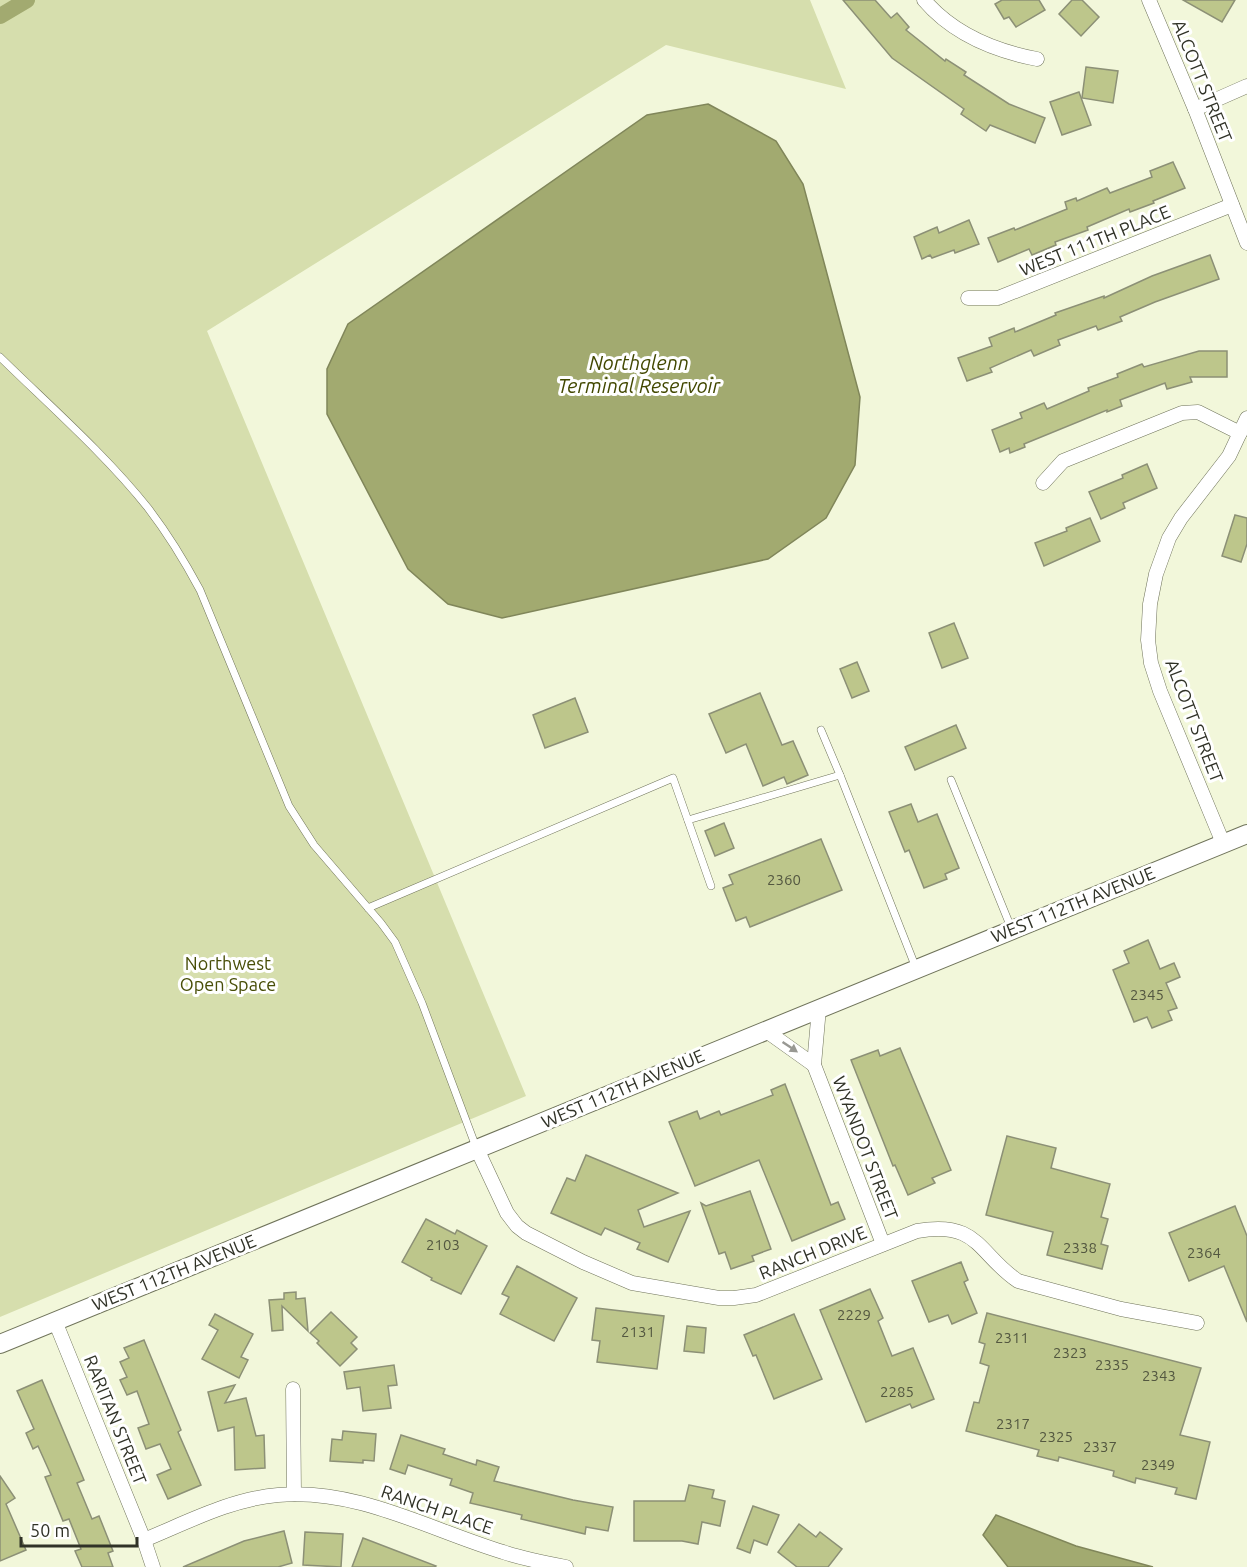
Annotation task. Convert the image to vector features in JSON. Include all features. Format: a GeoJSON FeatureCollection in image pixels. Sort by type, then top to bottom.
{"type":"FeatureCollection","features":[{"type":"Feature","properties":{"kind":"main road","name":"WEST 112TH AVENUE"},"geometry":{"type":"LineString","coordinates":[[0,1344],[1247,834]]}},
{"type":"Feature","properties":{"kind":"street"},"geometry":{"type":"LineString","coordinates":[[924,0],[950,24],[969,36],[1006,54],[1037,59]]}},
{"type":"Feature","properties":{"kind":"street","name":"ALCOTT STREET"},"geometry":{"type":"LineString","coordinates":[[1149,0],[1195,109],[1247,243]]}},
{"type":"Feature","properties":{"kind":"street"},"geometry":{"type":"LineString","coordinates":[[1195,109],[1247,86]]}},
{"type":"Feature","properties":{"kind":"street","name":"WEST 111TH PLACE"},"geometry":{"type":"LineString","coordinates":[[968,297],[998,298],[1232,205]]}},
{"type":"Feature","properties":{"kind":"street"},"geometry":{"type":"LineString","coordinates":[[1043,483],[1063,461],[1182,413],[1198,412],[1244,433]]}},
{"type":"Feature","properties":{"kind":"street","name":"ALCOTT STREET"},"geometry":{"type":"LineString","coordinates":[[1223,843],[1160,692],[1151,663],[1148,640],[1150,604],[1156,574],[1169,538],[1181,518],[1244,433],[1247,418]]}},
{"type":"Feature","properties":{"kind":"street","name":"WYANDOT STREET"},"geometry":{"type":"LineString","coordinates":[[819,1008],[814,1065],[883,1244]]}},
{"type":"Feature","properties":{"kind":"street","name":"WYANDOT STREET"},"geometry":{"type":"LineString","coordinates":[[765,1030],[814,1065]]}},
{"type":"Feature","properties":{"kind":"street","name":"RANCH DRIVE"},"geometry":{"type":"LineString","coordinates":[[477,1149],[501,1201],[517,1226],[536,1239],[632,1283],[719,1298],[756,1295],[917,1231],[950,1230],[976,1241],[1007,1274],[1018,1281],[1121,1309],[1197,1323]]}},
{"type":"Feature","properties":{"kind":"street","name":"RARITAN STREET"},"geometry":{"type":"LineString","coordinates":[[55,1321],[153,1567]]}},
{"type":"Feature","properties":{"kind":"street"},"geometry":{"type":"LineString","coordinates":[[293,1389],[294,1494]]}},
{"type":"Feature","properties":{"kind":"street","name":"RANCH PLACE"},"geometry":{"type":"LineString","coordinates":[[144,1540],[240,1501],[294,1494],[340,1498],[370,1505],[503,1552],[566,1567]]}},
{"type":"Feature","properties":{"kind":"lane"},"geometry":{"type":"LineString","coordinates":[[0,357],[108,464],[148,508],[183,557],[200,590],[289,806],[314,845],[395,942],[422,1003],[477,1149]]}},
{"type":"Feature","properties":{"kind":"lane"},"geometry":{"type":"LineString","coordinates":[[821,730],[916,969]]}},
{"type":"Feature","properties":{"kind":"lane"},"geometry":{"type":"LineString","coordinates":[[688,820],[840,775]]}},
{"type":"Feature","properties":{"kind":"lane"},"geometry":{"type":"LineString","coordinates":[[368,908],[673,778],[711,886]]}},
{"type":"Feature","properties":{"kind":"lane"},"geometry":{"type":"LineString","coordinates":[[951,780],[1012,930]]}},
{"type":"Feature","properties":{"kind":"green space","name":"Northwest Open Space"},"geometry":{"type":"Polygon","coordinates":[[[0,0],[810,0],[846,89],[666,45],[207,331],[526,1096],[0,1317],[0,0]]]}},
{"type":"Feature","properties":{"kind":"water","name":"Northglenn Terminal Reservoir"},"geometry":{"type":"Polygon","coordinates":[[[708,104],[776,141],[803,184],[860,397],[855,465],[826,518],[768,559],[502,618],[448,604],[408,569],[327,414],[327,369],[348,324],[647,115],[708,104]]]}},
{"type":"Feature","properties":{"kind":"water"},"geometry":{"type":"Polygon","coordinates":[[[996,1515],[1076,1546],[1153,1567],[1008,1567],[983,1535],[996,1515]]]}},
{"type":"Feature","properties":{"kind":"building"},"geometry":{"type":"Polygon","coordinates":[[[843,0],[875,0],[891,18],[897,13],[909,27],[906,30],[945,61],[946,59],[966,72],[964,75],[1009,104],[1045,118],[1035,143],[990,125],[986,131],[961,114],[964,109],[892,58],[843,0]]]}},
{"type":"Feature","properties":{"kind":"building"},"geometry":{"type":"Polygon","coordinates":[[[1002,0],[1039,0],[1045,10],[1016,27],[1009,17],[1004,19],[995,4],[1002,0]]]}},
{"type":"Feature","properties":{"kind":"building"},"geometry":{"type":"Polygon","coordinates":[[[1072,0],[1082,0],[1099,17],[1081,36],[1059,14],[1072,0]]]}},
{"type":"Feature","properties":{"kind":"building"},"geometry":{"type":"Polygon","coordinates":[[[1183,0],[1235,0],[1222,22],[1183,0]]]}},
{"type":"Feature","properties":{"kind":"building"},"geometry":{"type":"Polygon","coordinates":[[[1086,67],[1118,71],[1113,103],[1082,98],[1086,67]]]}},
{"type":"Feature","properties":{"kind":"building"},"geometry":{"type":"Polygon","coordinates":[[[1079,92],[1091,125],[1062,135],[1050,102],[1079,92]]]}},
{"type":"Feature","properties":{"kind":"building"},"geometry":{"type":"Polygon","coordinates":[[[1173,162],[1185,188],[1153,201],[1154,203],[1130,212],[1129,209],[1087,227],[1088,230],[1055,242],[1056,245],[1032,255],[1029,249],[998,262],[988,238],[1067,209],[1065,202],[1076,198],[1077,201],[1107,188],[1110,193],[1152,177],[1150,171],[1173,162]]]}},
{"type":"Feature","properties":{"kind":"building"},"geometry":{"type":"Polygon","coordinates":[[[969,220],[979,244],[955,253],[954,250],[922,259],[914,237],[937,227],[939,233],[969,220]]]}},
{"type":"Feature","properties":{"kind":"building"},"geometry":{"type":"Polygon","coordinates":[[[1210,255],[1219,279],[1120,317],[1122,321],[1098,330],[1096,326],[1058,340],[1060,345],[1034,356],[1031,350],[990,368],[992,372],[967,381],[958,358],[992,346],[989,338],[1014,328],[1015,332],[1056,315],[1055,313],[1104,296],[1104,298],[1152,276],[1210,255]]]}},
{"type":"Feature","properties":{"kind":"building"},"geometry":{"type":"Polygon","coordinates":[[[1199,351],[1227,351],[1227,377],[1190,377],[1192,382],[1167,389],[1165,383],[1120,400],[1122,406],[1024,444],[1025,447],[1010,453],[1009,448],[1000,452],[992,430],[1022,418],[1020,413],[1044,403],[1047,409],[1142,364],[1144,367],[1199,351]]]}},
{"type":"Feature","properties":{"kind":"building"},"geometry":{"type":"Polygon","coordinates":[[[1147,464],[1157,488],[1123,503],[1125,508],[1101,519],[1089,492],[1123,478],[1122,475],[1147,464]]]}},
{"type":"Feature","properties":{"kind":"building"},"geometry":{"type":"Polygon","coordinates":[[[1235,515],[1247,518],[1247,544],[1241,562],[1222,556],[1235,515]]]}},
{"type":"Feature","properties":{"kind":"building"},"geometry":{"type":"Polygon","coordinates":[[[1090,518],[1100,541],[1044,566],[1035,543],[1067,531],[1066,528],[1090,518]]]}},
{"type":"Feature","properties":{"kind":"building"},"geometry":{"type":"Polygon","coordinates":[[[954,623],[968,658],[942,668],[929,633],[954,623]]]}},
{"type":"Feature","properties":{"kind":"building"},"geometry":{"type":"Polygon","coordinates":[[[857,662],[869,691],[852,698],[840,669],[857,662]]]}},
{"type":"Feature","properties":{"kind":"building"},"geometry":{"type":"Polygon","coordinates":[[[760,693],[782,745],[793,741],[808,775],[787,784],[784,777],[763,786],[746,744],[726,753],[709,714],[760,693]]]}},
{"type":"Feature","properties":{"kind":"building"},"geometry":{"type":"Polygon","coordinates":[[[575,698],[588,732],[545,748],[533,715],[575,698]]]}},
{"type":"Feature","properties":{"kind":"building"},"geometry":{"type":"Polygon","coordinates":[[[956,725],[966,748],[915,770],[905,747],[956,725]]]}},
{"type":"Feature","properties":{"kind":"building"},"geometry":{"type":"Polygon","coordinates":[[[911,804],[918,822],[937,814],[959,868],[945,874],[947,879],[924,888],[909,850],[905,852],[889,812],[911,804]]]}},
{"type":"Feature","properties":{"kind":"building"},"geometry":{"type":"Polygon","coordinates":[[[724,823],[734,848],[715,856],[705,831],[724,823]]]}},
{"type":"Feature","properties":{"kind":"building"},"geometry":{"type":"Polygon","coordinates":[[[821,839],[842,890],[750,927],[746,917],[736,921],[723,888],[733,884],[729,875],[821,839]]]}},
{"type":"Feature","properties":{"kind":"building"},"geometry":{"type":"Polygon","coordinates":[[[1148,940],[1160,969],[1174,963],[1180,977],[1166,983],[1177,1008],[1168,1011],[1172,1020],[1152,1028],[1147,1017],[1134,1022],[1113,970],[1129,963],[1124,951],[1148,940]]]}},
{"type":"Feature","properties":{"kind":"building"},"geometry":{"type":"Polygon","coordinates":[[[900,1048],[951,1170],[932,1178],[935,1183],[908,1195],[895,1165],[893,1166],[851,1060],[878,1050],[880,1056],[900,1048]]]}},
{"type":"Feature","properties":{"kind":"building"},"geometry":{"type":"Polygon","coordinates":[[[785,1084],[831,1205],[838,1202],[845,1219],[792,1241],[759,1160],[695,1186],[669,1122],[697,1111],[700,1119],[719,1111],[721,1115],[773,1095],[771,1090],[785,1084]]]}},
{"type":"Feature","properties":{"kind":"building"},"geometry":{"type":"Polygon","coordinates":[[[1007,1136],[1056,1148],[1051,1168],[1110,1184],[1101,1217],[1108,1219],[1101,1244],[1108,1246],[1102,1269],[1047,1255],[1053,1232],[986,1215],[1007,1136]]]}},
{"type":"Feature","properties":{"kind":"building"},"geometry":{"type":"Polygon","coordinates":[[[586,1155],[678,1193],[638,1210],[644,1227],[690,1211],[668,1262],[637,1249],[640,1243],[605,1228],[601,1235],[551,1213],[567,1178],[575,1181],[586,1155]]]}},
{"type":"Feature","properties":{"kind":"building"},"geometry":{"type":"Polygon","coordinates":[[[750,1191],[771,1249],[752,1256],[754,1261],[731,1269],[725,1252],[719,1254],[701,1203],[706,1206],[750,1191]]]}},
{"type":"Feature","properties":{"kind":"building"},"geometry":{"type":"Polygon","coordinates":[[[1235,1206],[1247,1236],[1247,1322],[1224,1266],[1189,1281],[1169,1233],[1235,1206]]]}},
{"type":"Feature","properties":{"kind":"building"},"geometry":{"type":"Polygon","coordinates":[[[426,1219],[455,1234],[457,1230],[487,1246],[461,1294],[431,1280],[432,1278],[402,1262],[426,1219]]]}},
{"type":"Feature","properties":{"kind":"building"},"geometry":{"type":"Polygon","coordinates":[[[961,1262],[968,1280],[964,1282],[977,1313],[952,1324],[948,1315],[929,1322],[912,1281],[961,1262]]]}},
{"type":"Feature","properties":{"kind":"building"},"geometry":{"type":"Polygon","coordinates":[[[517,1266],[577,1298],[554,1341],[500,1314],[509,1297],[502,1294],[517,1266]]]}},
{"type":"Feature","properties":{"kind":"building"},"geometry":{"type":"Polygon","coordinates":[[[870,1289],[883,1318],[878,1321],[892,1356],[913,1348],[934,1399],[912,1408],[910,1404],[866,1422],[820,1310],[870,1289]]]}},
{"type":"Feature","properties":{"kind":"building"},"geometry":{"type":"Polygon","coordinates":[[[296,1292],[296,1299],[305,1298],[308,1331],[282,1306],[283,1330],[272,1331],[269,1300],[284,1299],[284,1293],[296,1292]]]}},
{"type":"Feature","properties":{"kind":"building"},"geometry":{"type":"Polygon","coordinates":[[[596,1308],[664,1316],[657,1369],[597,1362],[600,1341],[592,1340],[596,1308]]]}},
{"type":"Feature","properties":{"kind":"building"},"geometry":{"type":"Polygon","coordinates":[[[331,1312],[357,1337],[351,1343],[357,1349],[340,1366],[310,1333],[331,1312]]]}},
{"type":"Feature","properties":{"kind":"building"},"geometry":{"type":"Polygon","coordinates":[[[987,1313],[1201,1368],[1180,1435],[1210,1442],[1196,1499],[1175,1494],[1177,1488],[1136,1478],[1135,1483],[1113,1476],[1114,1471],[1059,1457],[1058,1461],[1037,1456],[1039,1450],[966,1431],[974,1402],[979,1403],[989,1366],[980,1363],[985,1344],[979,1342],[987,1313]]]}},
{"type":"Feature","properties":{"kind":"building"},"geometry":{"type":"Polygon","coordinates":[[[215,1314],[253,1334],[241,1357],[248,1360],[239,1378],[202,1359],[218,1330],[209,1325],[215,1314]]]}},
{"type":"Feature","properties":{"kind":"building"},"geometry":{"type":"Polygon","coordinates":[[[794,1314],[822,1379],[774,1399],[756,1355],[753,1356],[744,1335],[794,1314]]]}},
{"type":"Feature","properties":{"kind":"building"},"geometry":{"type":"Polygon","coordinates":[[[687,1326],[706,1328],[704,1353],[684,1351],[687,1326]]]}},
{"type":"Feature","properties":{"kind":"building"},"geometry":{"type":"Polygon","coordinates":[[[144,1340],[181,1430],[178,1432],[201,1485],[168,1499],[157,1475],[171,1469],[160,1444],[146,1449],[138,1428],[149,1424],[137,1391],[127,1395],[120,1380],[127,1377],[120,1362],[129,1358],[124,1348],[144,1340]]]}},
{"type":"Feature","properties":{"kind":"building"},"geometry":{"type":"Polygon","coordinates":[[[394,1365],[397,1385],[388,1386],[391,1408],[363,1411],[360,1387],[347,1389],[344,1372],[394,1365]]]}},
{"type":"Feature","properties":{"kind":"building"},"geometry":{"type":"Polygon","coordinates":[[[42,1380],[84,1480],[77,1483],[92,1519],[99,1516],[113,1551],[108,1553],[113,1567],[82,1567],[75,1551],[81,1549],[69,1519],[63,1521],[45,1477],[51,1475],[38,1446],[33,1449],[26,1433],[34,1429],[17,1391],[42,1380]]]}},
{"type":"Feature","properties":{"kind":"building"},"geometry":{"type":"Polygon","coordinates":[[[235,1385],[225,1403],[246,1398],[256,1436],[264,1435],[265,1468],[235,1470],[234,1427],[218,1431],[208,1392],[235,1385]]]}},
{"type":"Feature","properties":{"kind":"building"},"geometry":{"type":"Polygon","coordinates":[[[343,1431],[376,1434],[374,1461],[363,1460],[363,1463],[330,1461],[332,1439],[342,1440],[343,1431]]]}},
{"type":"Feature","properties":{"kind":"building"},"geometry":{"type":"Polygon","coordinates":[[[401,1435],[445,1449],[443,1454],[476,1465],[477,1460],[499,1467],[494,1481],[613,1507],[608,1531],[586,1527],[585,1534],[521,1519],[522,1515],[470,1503],[473,1493],[450,1485],[452,1479],[408,1465],[405,1474],[390,1469],[401,1435]]]}},
{"type":"Feature","properties":{"kind":"building"},"geometry":{"type":"Polygon","coordinates":[[[0,1476],[15,1498],[6,1504],[26,1550],[0,1561],[0,1476]]]}},
{"type":"Feature","properties":{"kind":"building"},"geometry":{"type":"Polygon","coordinates":[[[689,1485],[714,1490],[712,1498],[725,1501],[720,1526],[702,1522],[698,1544],[682,1541],[634,1541],[634,1501],[685,1501],[689,1485]]]}},
{"type":"Feature","properties":{"kind":"building"},"geometry":{"type":"Polygon","coordinates":[[[753,1506],[779,1515],[767,1545],[754,1540],[750,1553],[737,1548],[753,1506]]]}},
{"type":"Feature","properties":{"kind":"building"},"geometry":{"type":"Polygon","coordinates":[[[799,1524],[816,1537],[820,1532],[842,1549],[828,1567],[797,1567],[778,1552],[799,1524]]]}},
{"type":"Feature","properties":{"kind":"building"},"geometry":{"type":"Polygon","coordinates":[[[284,1531],[292,1563],[278,1567],[183,1567],[244,1541],[284,1531]]]}},
{"type":"Feature","properties":{"kind":"building"},"geometry":{"type":"Polygon","coordinates":[[[305,1532],[343,1534],[341,1567],[303,1565],[305,1532]]]}},
{"type":"Feature","properties":{"kind":"building"},"geometry":{"type":"Polygon","coordinates":[[[363,1538],[436,1566],[352,1567],[363,1538]]]}},
{"type":"Feature","properties":{"kind":"waterway"},"geometry":{"type":"LineString","coordinates":[[0,16],[27,0]]}}]}
